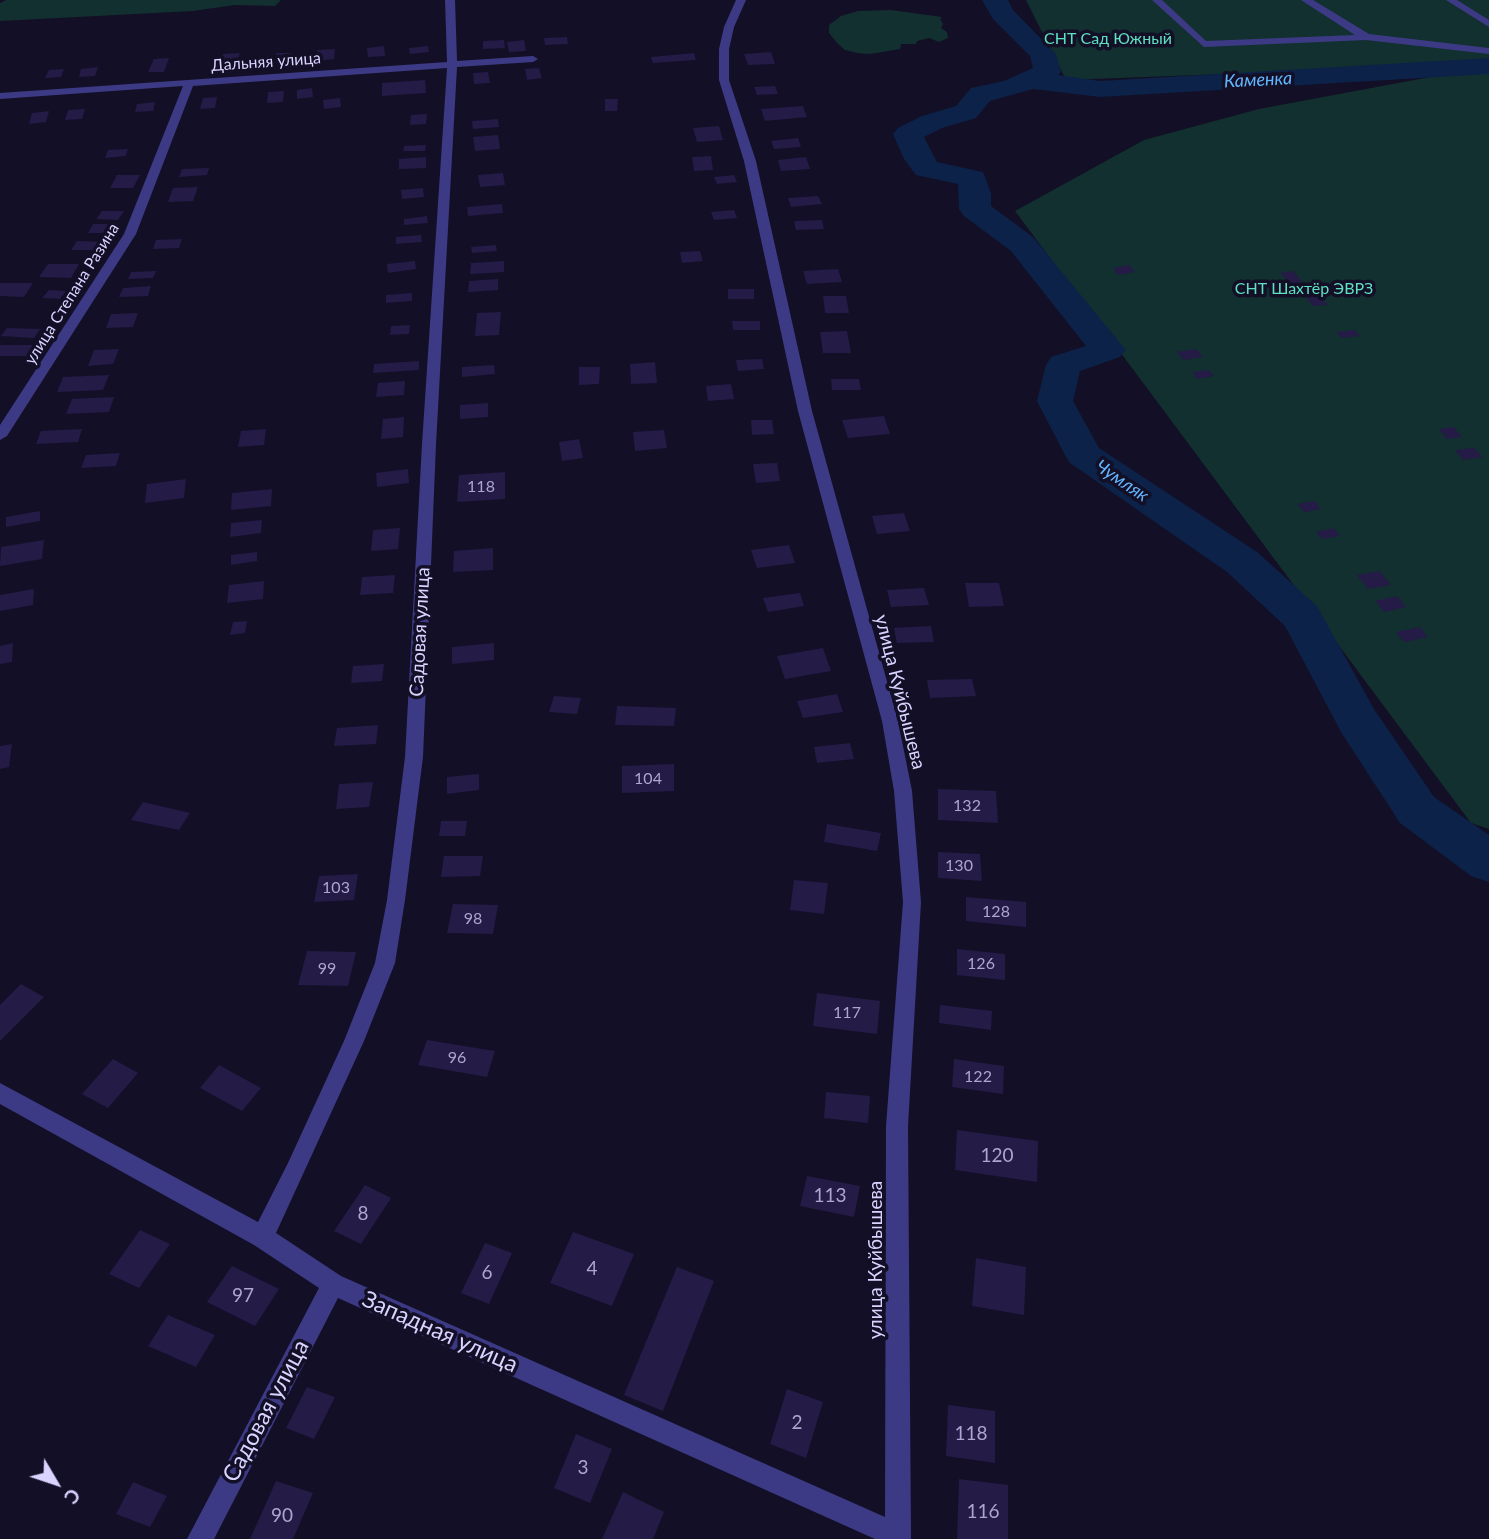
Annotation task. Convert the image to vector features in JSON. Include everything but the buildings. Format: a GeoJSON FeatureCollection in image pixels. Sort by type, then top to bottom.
{"type":"FeatureCollection","features":[{"type":"Feature","properties":{"kind":"street","name":"Садовая улица"},"geometry":{"type":"LineString","coordinates":[[262,1237],[296,1170],[354,1041],[385,962],[396,900],[414,757],[429,444],[452,65],[450,0]]}},
{"type":"Feature","properties":{"kind":"street","name":"улица Куйбышева"},"geometry":{"type":"LineString","coordinates":[[741,0],[727,38],[724,80],[750,160],[805,411],[890,721],[903,791],[912,902],[897,1126],[898,1538]]}},
{"type":"Feature","properties":{"kind":"street"},"geometry":{"type":"LineString","coordinates":[[1157,0],[1203,44],[1230,45],[1311,38],[1366,37],[1489,51]]}},
{"type":"Feature","properties":{"kind":"street"},"geometry":{"type":"LineString","coordinates":[[1306,0],[1366,37]]}},
{"type":"Feature","properties":{"kind":"street"},"geometry":{"type":"LineString","coordinates":[[1451,0],[1489,24]]}},
{"type":"Feature","properties":{"kind":"street","name":"Дальняя улица"},"geometry":{"type":"LineString","coordinates":[[0,96],[533,59]]}},
{"type":"Feature","properties":{"kind":"street","name":"улица Степана Разина"},"geometry":{"type":"LineString","coordinates":[[0,436],[130,234],[189,84]]}},
{"type":"Feature","properties":{"kind":"street","name":"Западная улица"},"geometry":{"type":"LineString","coordinates":[[0,1093],[262,1237],[333,1284],[898,1538]]}},
{"type":"Feature","properties":{"kind":"street","name":"Садовая улица"},"geometry":{"type":"LineString","coordinates":[[200,1539],[333,1284]]}},
{"type":"Feature","properties":{"kind":"green space"},"geometry":{"type":"Polygon","coordinates":[[[6,0],[281,0],[275,6],[235,5],[193,11],[0,21],[0,3],[6,0]]]}},
{"type":"Feature","properties":{"kind":"green space","name":"СНТ Сад Южный"},"geometry":{"type":"Polygon","coordinates":[[[1026,0],[1489,0],[1489,64],[1066,80],[1026,0]]]}},
{"type":"Feature","properties":{"kind":"green space"},"geometry":{"type":"Polygon","coordinates":[[[891,10],[942,17],[941,28],[947,32],[948,38],[939,42],[929,38],[917,41],[916,44],[901,44],[900,49],[870,54],[845,50],[829,33],[829,25],[841,16],[858,11],[891,10]]]}},
{"type":"Feature","properties":{"kind":"green space","name":"СНТ Шахтёр ЭВРЗ"},"geometry":{"type":"Polygon","coordinates":[[[1489,66],[1489,829],[1471,823],[1015,211],[1144,140],[1259,109],[1489,66]]]}},
{"type":"Feature","properties":{"kind":"waterway","name":"Чумляк"},"geometry":{"type":"LineString","coordinates":[[995,0],[1002,14],[1043,54],[1047,72],[1029,80]]}},
{"type":"Feature","properties":{"kind":"waterway","name":"Каменка"},"geometry":{"type":"LineString","coordinates":[[1029,80],[1100,89],[1489,66]]}},
{"type":"Feature","properties":{"kind":"waterway","name":"Чумляк"},"geometry":{"type":"LineString","coordinates":[[1029,80],[1012,88],[981,94],[966,112],[932,122],[908,134],[919,159],[927,169],[972,178],[976,193],[975,209],[1022,244],[1108,350],[1064,365],[1055,401],[1084,455],[1242,562],[1302,617],[1357,720],[1417,810],[1489,862]]}}]}
